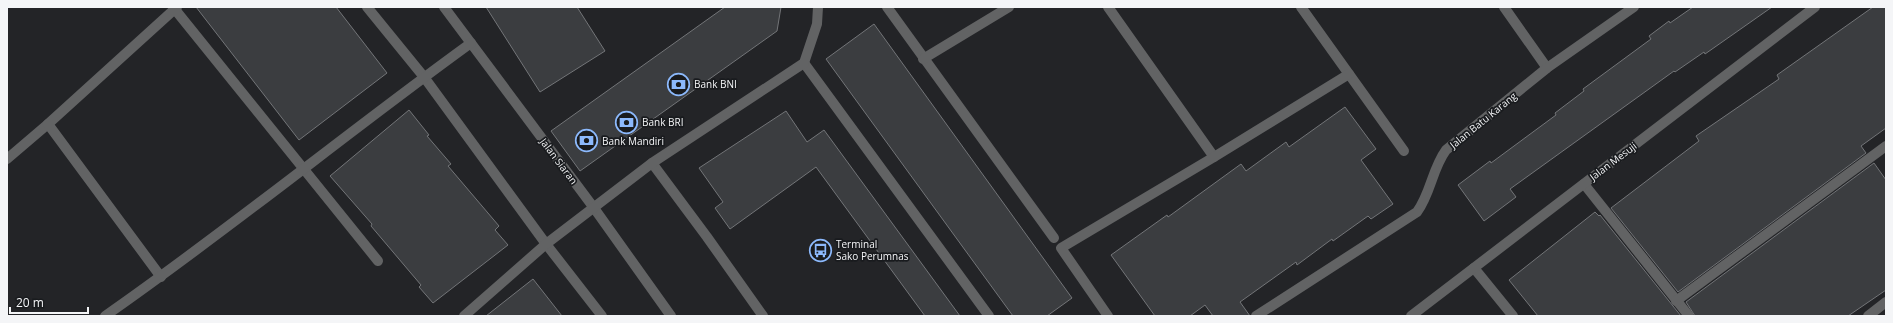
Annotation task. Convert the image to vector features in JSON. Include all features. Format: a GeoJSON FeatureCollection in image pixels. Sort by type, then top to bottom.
{"type":"FeatureCollection","features":[{"type":"Feature","properties":{"kind":"street"},"geometry":{"type":"LineString","coordinates":[[367,7],[424,77],[546,244],[602,316]]}},
{"type":"Feature","properties":{"kind":"street"},"geometry":{"type":"LineString","coordinates":[[464,316],[546,244],[652,163],[804,63],[817,24],[818,7]]}},
{"type":"Feature","properties":{"kind":"street"},"geometry":{"type":"LineString","coordinates":[[887,7],[923,59],[1054,238]]}},
{"type":"Feature","properties":{"kind":"street"},"geometry":{"type":"LineString","coordinates":[[923,59],[1010,7]]}},
{"type":"Feature","properties":{"kind":"street"},"geometry":{"type":"LineString","coordinates":[[1108,7],[1214,157]]}},
{"type":"Feature","properties":{"kind":"street"},"geometry":{"type":"LineString","coordinates":[[1301,7],[1404,151]]}},
{"type":"Feature","properties":{"kind":"street"},"geometry":{"type":"LineString","coordinates":[[1504,7],[1547,68]]}},
{"type":"Feature","properties":{"kind":"street","name":"Jalan Batu Karang"},"geometry":{"type":"LineString","coordinates":[[1256,316],[1417,212],[1425,201],[1438,160],[1446,150],[1547,68],[1634,7]]}},
{"type":"Feature","properties":{"kind":"street","name":"Jalan Mesuji"},"geometry":{"type":"LineString","coordinates":[[1412,316],[1815,7]]}},
{"type":"Feature","properties":{"kind":"street"},"geometry":{"type":"LineString","coordinates":[[7,158],[48,124],[175,8],[378,261]]}},
{"type":"Feature","properties":{"kind":"street","name":"Jalan Siaran"},"geometry":{"type":"LineString","coordinates":[[447,8],[471,43],[594,208],[671,316]]}},
{"type":"Feature","properties":{"kind":"street"},"geometry":{"type":"LineString","coordinates":[[106,316],[161,277],[471,43]]}},
{"type":"Feature","properties":{"kind":"street"},"geometry":{"type":"LineString","coordinates":[[804,63],[989,316]]}},
{"type":"Feature","properties":{"kind":"street"},"geometry":{"type":"LineString","coordinates":[[1108,316],[1061,248],[1214,157],[1349,74]]}},
{"type":"Feature","properties":{"kind":"street"},"geometry":{"type":"LineString","coordinates":[[48,124],[161,277]]}},
{"type":"Feature","properties":{"kind":"street"},"geometry":{"type":"LineString","coordinates":[[1676,300],[1886,146]]}},
{"type":"Feature","properties":{"kind":"street"},"geometry":{"type":"LineString","coordinates":[[652,163],[763,316]]}},
{"type":"Feature","properties":{"kind":"street"},"geometry":{"type":"LineString","coordinates":[[1584,184],[1688,316]]}},
{"type":"Feature","properties":{"kind":"street"},"geometry":{"type":"LineString","coordinates":[[1474,268],[1513,316]]}},
{"type":"Feature","properties":{"kind":"street"},"geometry":{"type":"LineString","coordinates":[[1868,316],[1886,302]]}},
{"type":"Feature","properties":{"kind":"building"},"geometry":{"type":"Polygon","coordinates":[[[196,7],[336,7],[387,73],[299,140],[196,7]]]}},
{"type":"Feature","properties":{"kind":"building"},"geometry":{"type":"Polygon","coordinates":[[[486,7],[577,7],[605,51],[540,92],[486,7]]]}},
{"type":"Feature","properties":{"kind":"building"},"geometry":{"type":"Polygon","coordinates":[[[725,7],[781,7],[777,31],[580,171],[551,131],[725,7]]]}},
{"type":"Feature","properties":{"kind":"building"},"geometry":{"type":"Polygon","coordinates":[[[1693,7],[1772,7],[1705,54],[1704,52],[1675,72],[1674,71],[1510,189],[1516,197],[1484,221],[1458,185],[1490,161],[1491,163],[1556,115],[1555,113],[1584,91],[1583,89],[1651,39],[1649,36],[1669,21],[1670,23],[1693,7]]]}},
{"type":"Feature","properties":{"kind":"building"},"geometry":{"type":"Polygon","coordinates":[[[1873,7],[1886,7],[1886,128],[1861,146],[1866,153],[1678,292],[1611,208],[1699,141],[1696,136],[1779,79],[1777,75],[1873,7]]]}},
{"type":"Feature","properties":{"kind":"building"},"geometry":{"type":"Polygon","coordinates":[[[874,24],[1072,298],[1047,316],[1013,316],[826,59],[874,24]]]}},
{"type":"Feature","properties":{"kind":"building"},"geometry":{"type":"Polygon","coordinates":[[[1345,107],[1376,149],[1361,160],[1393,204],[1371,219],[1368,216],[1333,241],[1332,239],[1297,265],[1296,262],[1240,302],[1250,316],[1213,316],[1205,305],[1190,316],[1155,316],[1111,255],[1167,215],[1168,217],[1241,164],[1246,171],[1286,142],[1289,147],[1345,107]]]}},
{"type":"Feature","properties":{"kind":"building"},"geometry":{"type":"Polygon","coordinates":[[[409,110],[429,135],[427,136],[451,164],[448,166],[499,226],[495,230],[508,245],[433,303],[419,287],[421,285],[371,226],[372,224],[330,176],[409,110]]]}},
{"type":"Feature","properties":{"kind":"building"},"geometry":{"type":"Polygon","coordinates":[[[786,111],[807,142],[824,130],[960,316],[925,316],[816,167],[730,229],[715,208],[723,202],[699,168],[786,111]]]}},
{"type":"Feature","properties":{"kind":"building"},"geometry":{"type":"Polygon","coordinates":[[[1874,163],[1886,180],[1886,290],[1848,316],[1695,316],[1686,302],[1874,163]]]}},
{"type":"Feature","properties":{"kind":"building"},"geometry":{"type":"Polygon","coordinates":[[[1595,212],[1599,216],[1600,215],[1681,316],[1538,316],[1509,280],[1595,212]]]}},
{"type":"Feature","properties":{"kind":"building"},"geometry":{"type":"Polygon","coordinates":[[[533,279],[562,316],[486,316],[533,279]]]}},
{"type":"Feature","properties":{"kind":"place","name":"Bank BNI"},"geometry":{"type":"Point","coordinates":[679,84]}},
{"type":"Feature","properties":{"kind":"place","name":"Bank BRI"},"geometry":{"type":"Point","coordinates":[627,122]}},
{"type":"Feature","properties":{"kind":"place","name":"Bank Mandiri"},"geometry":{"type":"Point","coordinates":[587,141]}},
{"type":"Feature","properties":{"kind":"place","name":"Terminal Sako Perumnas"},"geometry":{"type":"Point","coordinates":[821,250]}}]}
